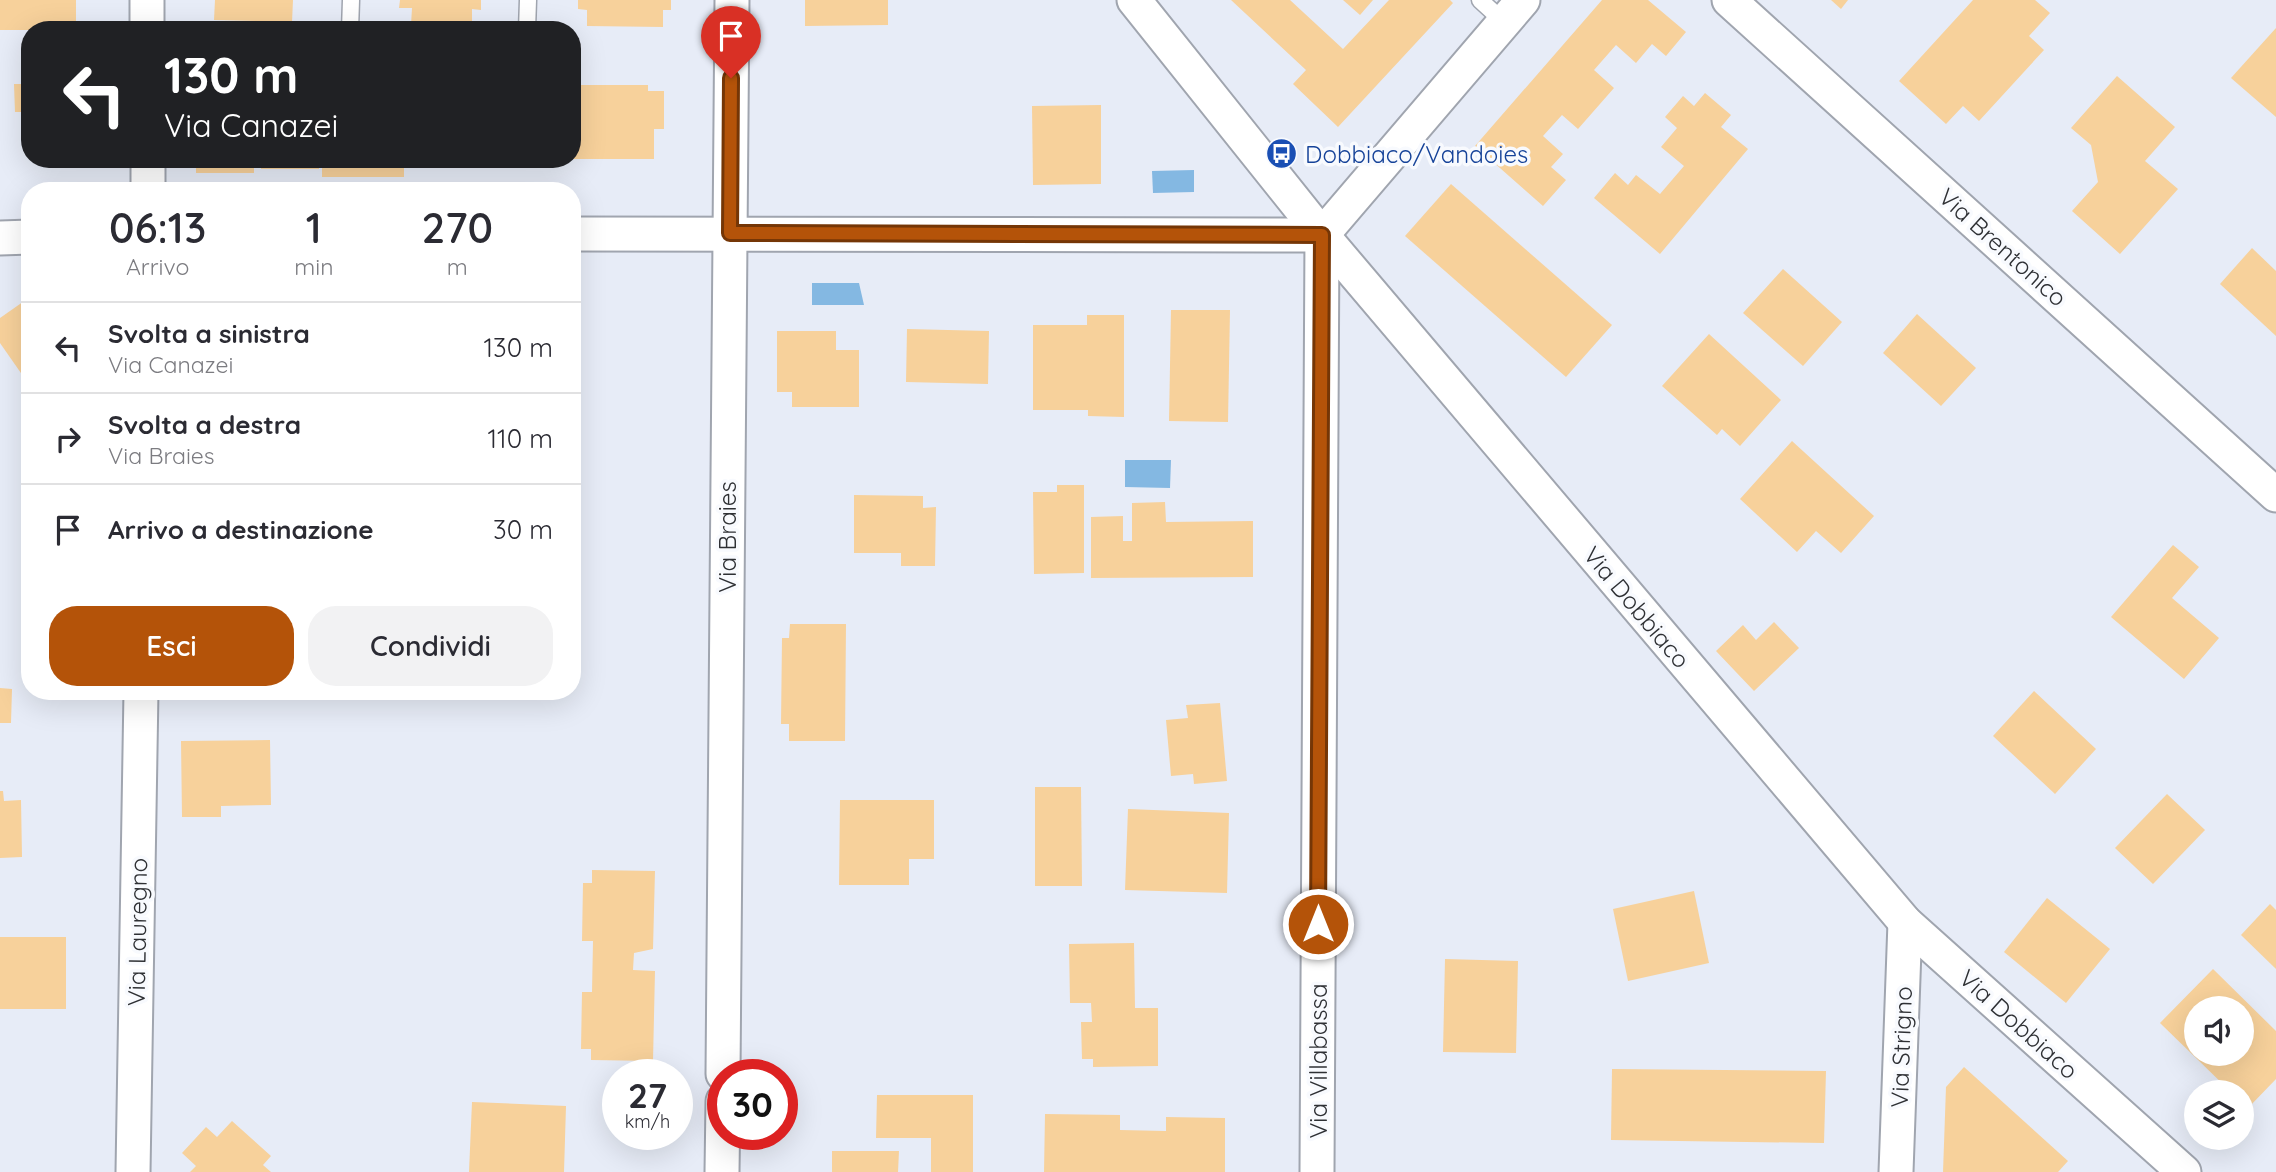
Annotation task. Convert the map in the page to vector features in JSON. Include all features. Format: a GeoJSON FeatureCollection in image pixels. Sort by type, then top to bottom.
{"type":"FeatureCollection","features":[{"type":"Feature","properties":{"kind":"street"},"geometry":{"type":"LineString","coordinates":[[146,0],[147,21]]}},
{"type":"Feature","properties":{"kind":"street","name":"Via Braies"},"geometry":{"type":"LineString","coordinates":[[723,1059],[732,0]]}},
{"type":"Feature","properties":{"kind":"street","name":"Via Dobbiaco"},"geometry":{"type":"LineString","coordinates":[[1133,0],[1322,235],[1905,922],[2184,1172]]}},
{"type":"Feature","properties":{"kind":"street","name":"Via Brentonico"},"geometry":{"type":"LineString","coordinates":[[1729,0],[2276,495]]}},
{"type":"Feature","properties":{"kind":"street"},"geometry":{"type":"LineString","coordinates":[[581,234],[1322,235],[1514,11]]}},
{"type":"Feature","properties":{"kind":"street","name":"Via Villabassa"},"geometry":{"type":"LineString","coordinates":[[1317,1172],[1322,235]]}},
{"type":"Feature","properties":{"kind":"street"},"geometry":{"type":"LineString","coordinates":[[0,237],[21,237]]}},
{"type":"Feature","properties":{"kind":"street","name":"Via Lauregno"},"geometry":{"type":"LineString","coordinates":[[133,1172],[141,700]]}},
{"type":"Feature","properties":{"kind":"street","name":"Via Strigno"},"geometry":{"type":"LineString","coordinates":[[1896,1172],[1905,922]]}},
{"type":"Feature","properties":{"kind":"street"},"geometry":{"type":"LineString","coordinates":[[722,1150],[722,1172]]}},
{"type":"Feature","properties":{"kind":"lane"},"geometry":{"type":"LineString","coordinates":[[350,21],[351,0]]}},
{"type":"Feature","properties":{"kind":"lane"},"geometry":{"type":"LineString","coordinates":[[527,21],[528,0]]}},
{"type":"Feature","properties":{"kind":"lane"},"geometry":{"type":"LineString","coordinates":[[1480,0],[1514,11]]}},
{"type":"Feature","properties":{"kind":"water"},"geometry":{"type":"Polygon","coordinates":[[[1194,170],[1194,192],[1153,193],[1152,171],[1194,170]]]}},
{"type":"Feature","properties":{"kind":"water"},"geometry":{"type":"Polygon","coordinates":[[[812,283],[859,283],[864,305],[812,305],[812,283]]]}},
{"type":"Feature","properties":{"kind":"water"},"geometry":{"type":"Polygon","coordinates":[[[1125,460],[1171,460],[1170,488],[1125,487],[1125,460]]]}},
{"type":"Feature","properties":{"kind":"building"},"geometry":{"type":"Polygon","coordinates":[[[0,0],[76,0],[76,21],[21,21],[21,30],[0,30],[0,0]]]}},
{"type":"Feature","properties":{"kind":"building"},"geometry":{"type":"Polygon","coordinates":[[[215,0],[293,0],[292,21],[214,20],[215,0]]]}},
{"type":"Feature","properties":{"kind":"building"},"geometry":{"type":"Polygon","coordinates":[[[400,0],[481,0],[481,10],[472,9],[472,21],[411,21],[412,8],[399,8],[400,0]]]}},
{"type":"Feature","properties":{"kind":"building"},"geometry":{"type":"Polygon","coordinates":[[[578,0],[671,0],[671,10],[663,10],[663,27],[587,26],[587,10],[578,9],[578,0]]]}},
{"type":"Feature","properties":{"kind":"building"},"geometry":{"type":"Polygon","coordinates":[[[805,0],[888,0],[888,25],[805,26],[805,0]]]}},
{"type":"Feature","properties":{"kind":"building"},"geometry":{"type":"Polygon","coordinates":[[[1231,0],[1290,0],[1343,49],[1389,0],[1450,0],[1453,3],[1338,127],[1293,84],[1306,70],[1231,0]]]}},
{"type":"Feature","properties":{"kind":"building"},"geometry":{"type":"Polygon","coordinates":[[[1343,0],[1373,0],[1360,15],[1343,0]]]}},
{"type":"Feature","properties":{"kind":"building"},"geometry":{"type":"Polygon","coordinates":[[[1602,0],[1648,0],[1686,32],[1666,56],[1652,44],[1636,63],[1616,45],[1594,70],[1614,88],[1578,129],[1562,115],[1543,136],[1563,154],[1551,167],[1566,180],[1543,206],[1475,146],[1602,0]]]}},
{"type":"Feature","properties":{"kind":"building"},"geometry":{"type":"Polygon","coordinates":[[[1831,0],[1848,0],[1841,9],[1831,0]]]}},
{"type":"Feature","properties":{"kind":"building"},"geometry":{"type":"Polygon","coordinates":[[[1973,0],[2035,0],[2050,13],[2029,36],[2044,50],[1979,121],[1963,106],[1946,124],[1899,81],[1973,0]]]}},
{"type":"Feature","properties":{"kind":"building"},"geometry":{"type":"Polygon","coordinates":[[[2276,28],[2276,117],[2231,78],[2276,28]]]}},
{"type":"Feature","properties":{"kind":"building"},"geometry":{"type":"Polygon","coordinates":[[[2117,76],[2175,127],[2145,161],[2178,189],[2120,254],[2072,211],[2098,182],[2091,145],[2071,128],[2117,76]]]}},
{"type":"Feature","properties":{"kind":"building"},"geometry":{"type":"Polygon","coordinates":[[[14,84],[21,84],[21,112],[15,112],[14,84]]]}},
{"type":"Feature","properties":{"kind":"building"},"geometry":{"type":"Polygon","coordinates":[[[581,85],[648,85],[648,91],[664,91],[664,129],[654,129],[654,159],[581,159],[581,85]]]}},
{"type":"Feature","properties":{"kind":"building"},"geometry":{"type":"Polygon","coordinates":[[[1705,93],[1731,115],[1721,127],[1748,149],[1660,254],[1594,198],[1615,173],[1628,185],[1636,175],[1660,194],[1684,166],[1661,147],[1677,128],[1665,117],[1683,96],[1694,106],[1705,93]]]}},
{"type":"Feature","properties":{"kind":"building"},"geometry":{"type":"Polygon","coordinates":[[[1101,105],[1101,184],[1033,185],[1032,106],[1101,105]]]}},
{"type":"Feature","properties":{"kind":"building"},"geometry":{"type":"Polygon","coordinates":[[[196,168],[254,168],[254,173],[196,173],[196,168]]]}},
{"type":"Feature","properties":{"kind":"building"},"geometry":{"type":"Polygon","coordinates":[[[261,168],[319,168],[319,169],[261,168]]]}},
{"type":"Feature","properties":{"kind":"building"},"geometry":{"type":"Polygon","coordinates":[[[322,168],[404,168],[404,177],[322,177],[322,168]]]}},
{"type":"Feature","properties":{"kind":"building"},"geometry":{"type":"Polygon","coordinates":[[[1451,184],[1612,325],[1566,377],[1405,236],[1451,184]]]}},
{"type":"Feature","properties":{"kind":"building"},"geometry":{"type":"Polygon","coordinates":[[[2252,248],[2276,271],[2276,336],[2220,284],[2252,248]]]}},
{"type":"Feature","properties":{"kind":"building"},"geometry":{"type":"Polygon","coordinates":[[[1783,269],[1842,322],[1803,366],[1743,313],[1783,269]]]}},
{"type":"Feature","properties":{"kind":"building"},"geometry":{"type":"Polygon","coordinates":[[[21,303],[21,373],[0,343],[0,318],[21,303]]]}},
{"type":"Feature","properties":{"kind":"building"},"geometry":{"type":"Polygon","coordinates":[[[1171,310],[1230,310],[1228,422],[1169,421],[1171,310]]]}},
{"type":"Feature","properties":{"kind":"building"},"geometry":{"type":"Polygon","coordinates":[[[1917,314],[1976,368],[1941,406],[1883,353],[1917,314]]]}},
{"type":"Feature","properties":{"kind":"building"},"geometry":{"type":"Polygon","coordinates":[[[1087,315],[1124,315],[1124,417],[1088,416],[1088,410],[1033,410],[1033,325],[1087,325],[1087,315]]]}},
{"type":"Feature","properties":{"kind":"building"},"geometry":{"type":"Polygon","coordinates":[[[907,329],[989,331],[988,384],[906,382],[907,329]]]}},
{"type":"Feature","properties":{"kind":"building"},"geometry":{"type":"Polygon","coordinates":[[[777,331],[836,331],[836,350],[859,350],[859,407],[792,407],[792,392],[777,392],[777,331]]]}},
{"type":"Feature","properties":{"kind":"building"},"geometry":{"type":"Polygon","coordinates":[[[1709,334],[1781,400],[1740,446],[1722,429],[1717,435],[1662,386],[1709,334]]]}},
{"type":"Feature","properties":{"kind":"building"},"geometry":{"type":"Polygon","coordinates":[[[1792,441],[1874,516],[1841,553],[1816,531],[1797,552],[1740,499],[1792,441]]]}},
{"type":"Feature","properties":{"kind":"building"},"geometry":{"type":"Polygon","coordinates":[[[1057,485],[1084,485],[1084,573],[1034,574],[1033,492],[1057,492],[1057,485]]]}},
{"type":"Feature","properties":{"kind":"building"},"geometry":{"type":"Polygon","coordinates":[[[854,495],[923,496],[923,508],[936,507],[935,566],[901,566],[901,553],[854,553],[854,495]]]}},
{"type":"Feature","properties":{"kind":"building"},"geometry":{"type":"Polygon","coordinates":[[[1165,502],[1166,522],[1253,521],[1253,577],[1091,578],[1091,517],[1123,516],[1123,541],[1132,541],[1132,503],[1165,502]]]}},
{"type":"Feature","properties":{"kind":"building"},"geometry":{"type":"Polygon","coordinates":[[[2173,545],[2199,567],[2172,598],[2219,638],[2184,679],[2111,617],[2173,545]]]}},
{"type":"Feature","properties":{"kind":"building"},"geometry":{"type":"Polygon","coordinates":[[[1774,622],[1799,648],[1754,691],[1716,651],[1743,625],[1756,640],[1774,622]]]}},
{"type":"Feature","properties":{"kind":"building"},"geometry":{"type":"Polygon","coordinates":[[[790,624],[846,624],[845,741],[789,741],[789,724],[781,724],[782,638],[789,638],[790,624]]]}},
{"type":"Feature","properties":{"kind":"building"},"geometry":{"type":"Polygon","coordinates":[[[0,688],[12,689],[11,723],[0,723],[0,688]]]}},
{"type":"Feature","properties":{"kind":"building"},"geometry":{"type":"Polygon","coordinates":[[[2034,691],[2096,749],[2055,794],[1993,736],[2034,691]]]}},
{"type":"Feature","properties":{"kind":"building"},"geometry":{"type":"Polygon","coordinates":[[[1220,703],[1227,781],[1194,784],[1193,774],[1171,776],[1166,720],[1188,718],[1186,705],[1220,703]]]}},
{"type":"Feature","properties":{"kind":"building"},"geometry":{"type":"Polygon","coordinates":[[[270,740],[271,805],[221,806],[221,817],[182,817],[181,741],[270,740]]]}},
{"type":"Feature","properties":{"kind":"building"},"geometry":{"type":"Polygon","coordinates":[[[1035,787],[1081,787],[1082,886],[1035,886],[1035,787]]]}},
{"type":"Feature","properties":{"kind":"building"},"geometry":{"type":"Polygon","coordinates":[[[0,791],[3,791],[4,801],[21,800],[22,857],[0,858],[0,791]]]}},
{"type":"Feature","properties":{"kind":"building"},"geometry":{"type":"Polygon","coordinates":[[[2167,794],[2205,830],[2153,884],[2115,848],[2167,794]]]}},
{"type":"Feature","properties":{"kind":"building"},"geometry":{"type":"Polygon","coordinates":[[[840,800],[934,800],[934,859],[909,859],[909,885],[839,885],[840,800]]]}},
{"type":"Feature","properties":{"kind":"building"},"geometry":{"type":"Polygon","coordinates":[[[1128,809],[1229,813],[1227,893],[1125,890],[1128,809]]]}},
{"type":"Feature","properties":{"kind":"building"},"geometry":{"type":"Polygon","coordinates":[[[592,870],[655,871],[653,949],[634,953],[633,970],[655,971],[653,1059],[591,1060],[591,1049],[581,1049],[582,992],[592,992],[593,941],[582,941],[583,883],[592,883],[592,870]]]}},
{"type":"Feature","properties":{"kind":"building"},"geometry":{"type":"Polygon","coordinates":[[[1694,891],[1709,963],[1628,981],[1613,909],[1694,891]]]}},
{"type":"Feature","properties":{"kind":"building"},"geometry":{"type":"Polygon","coordinates":[[[2047,898],[2110,949],[2066,1003],[2004,952],[2047,898]]]}},
{"type":"Feature","properties":{"kind":"building"},"geometry":{"type":"Polygon","coordinates":[[[2270,904],[2276,910],[2276,969],[2241,935],[2270,904]]]}},
{"type":"Feature","properties":{"kind":"building"},"geometry":{"type":"Polygon","coordinates":[[[0,937],[66,937],[66,1009],[0,1009],[0,937]]]}},
{"type":"Feature","properties":{"kind":"building"},"geometry":{"type":"Polygon","coordinates":[[[1134,943],[1135,1008],[1158,1008],[1158,1066],[1093,1067],[1093,1059],[1082,1059],[1081,1022],[1092,1022],[1091,1003],[1070,1003],[1069,944],[1134,943]]]}},
{"type":"Feature","properties":{"kind":"building"},"geometry":{"type":"Polygon","coordinates":[[[1445,959],[1518,961],[1516,1053],[1443,1052],[1445,959]]]}},
{"type":"Feature","properties":{"kind":"building"},"geometry":{"type":"Polygon","coordinates":[[[2213,969],[2240,996],[2186,996],[2213,969]]]}},
{"type":"Feature","properties":{"kind":"building"},"geometry":{"type":"Polygon","coordinates":[[[2184,999],[2184,1046],[2160,1023],[2184,999]]]}},
{"type":"Feature","properties":{"kind":"building"},"geometry":{"type":"Polygon","coordinates":[[[2254,1009],[2276,1031],[2276,1079],[2254,1102],[2254,1080],[2219,1080],[2204,1066],[2254,1066],[2254,1009]]]}},
{"type":"Feature","properties":{"kind":"building"},"geometry":{"type":"Polygon","coordinates":[[[1964,1067],[2068,1161],[2058,1172],[1943,1172],[1946,1087],[1964,1067]]]}},
{"type":"Feature","properties":{"kind":"building"},"geometry":{"type":"Polygon","coordinates":[[[1612,1069],[1826,1071],[1824,1143],[1611,1140],[1612,1069]]]}},
{"type":"Feature","properties":{"kind":"building"},"geometry":{"type":"Polygon","coordinates":[[[877,1095],[973,1095],[973,1172],[931,1172],[931,1138],[876,1138],[877,1095]]]}},
{"type":"Feature","properties":{"kind":"building"},"geometry":{"type":"Polygon","coordinates":[[[472,1102],[566,1106],[564,1172],[469,1172],[472,1102]]]}},
{"type":"Feature","properties":{"kind":"building"},"geometry":{"type":"Polygon","coordinates":[[[1045,1114],[1120,1115],[1120,1130],[1166,1131],[1166,1117],[1225,1118],[1225,1172],[1044,1172],[1045,1114]]]}},
{"type":"Feature","properties":{"kind":"building"},"geometry":{"type":"Polygon","coordinates":[[[232,1121],[271,1156],[263,1165],[271,1172],[190,1172],[196,1166],[182,1153],[206,1127],[217,1137],[232,1121]]]}},
{"type":"Feature","properties":{"kind":"building"},"geometry":{"type":"Polygon","coordinates":[[[832,1151],[899,1151],[898,1172],[832,1172],[832,1151]]]}},
{"type":"Feature","properties":{"kind":"place","name":"Dobbiaco/Vandoies"},"geometry":{"type":"Point","coordinates":[1282,154]}},
{"type":"Feature","properties":{"kind":"route"},"geometry":{"type":"LineString","coordinates":[[731,78],[730,233],[1322,235],[1318,924]]}}]}
